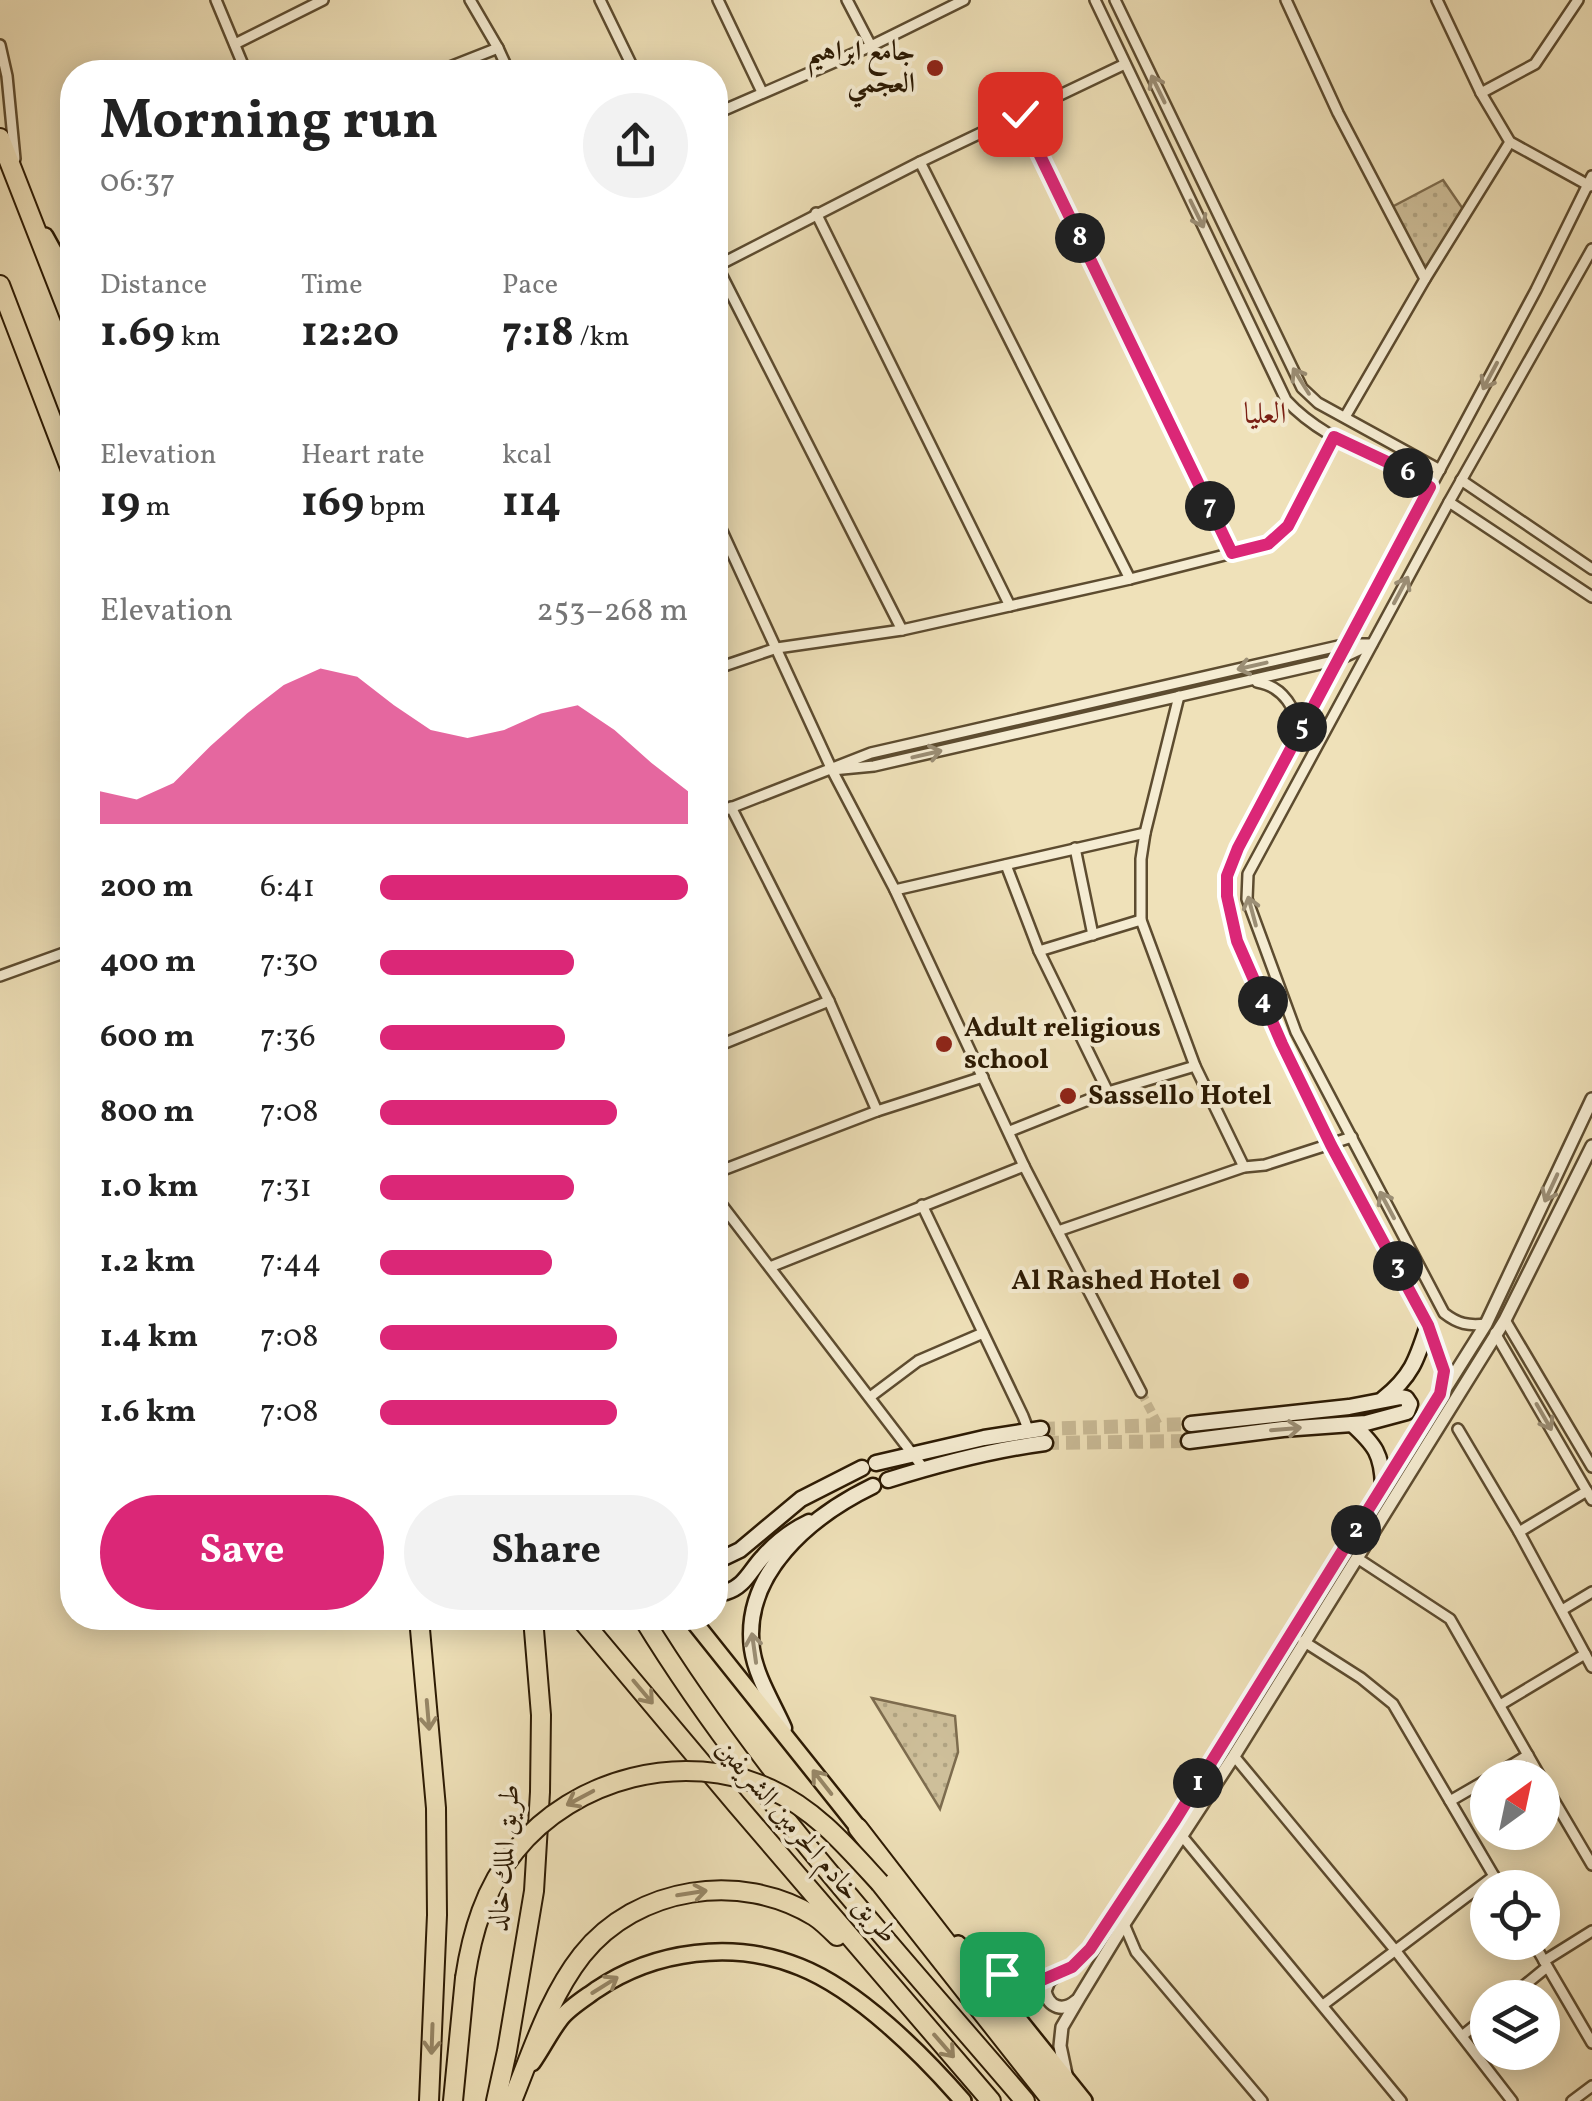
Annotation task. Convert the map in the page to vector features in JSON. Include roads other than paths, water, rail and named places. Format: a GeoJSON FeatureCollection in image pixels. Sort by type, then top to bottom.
{"type":"FeatureCollection","features":[{"type":"Feature","properties":{"kind":"highway"},"geometry":{"type":"LineString","coordinates":[[0,138],[60,292]]}},
{"type":"Feature","properties":{"kind":"highway"},"geometry":{"type":"LineString","coordinates":[[0,285],[60,442]]}},
{"type":"Feature","properties":{"kind":"highway"},"geometry":{"type":"LineString","coordinates":[[420,1630],[436,1808],[437,1915],[429,2101]]}},
{"type":"Feature","properties":{"kind":"highway","name":"طريق الملك خالد"},"geometry":{"type":"LineString","coordinates":[[496,2101],[534,1891],[541,1716],[534,1630]]}},
{"type":"Feature","properties":{"kind":"highway","name":"طريق خادم الحرمين الشريفين"},"geometry":{"type":"LineString","coordinates":[[590,1630],[991,2101]]}},
{"type":"Feature","properties":{"kind":"highway","name":"طريق خادم الحرمين الشريفين"},"geometry":{"type":"LineString","coordinates":[[651,1630],[737,1755],[828,1870],[1025,2101]]}},
{"type":"Feature","properties":{"kind":"highway"},"geometry":{"type":"LineString","coordinates":[[453,2101],[476,1924],[491,1888],[513,1854],[567,1805],[610,1784],[635,1776],[712,1772],[768,1788],[792,1800],[834,1833],[880,1883],[1052,2101]]}},
{"type":"Feature","properties":{"kind":"highway"},"geometry":{"type":"LineString","coordinates":[[858,1828],[1069,2101]]}},
{"type":"Feature","properties":{"kind":"highway"},"geometry":{"type":"LineString","coordinates":[[515,2092],[542,2027],[582,1954],[618,1922],[679,1894],[732,1890],[786,1902],[816,1917],[911,2008]]}},
{"type":"Feature","properties":{"kind":"main road"},"geometry":{"type":"LineString","coordinates":[[18,186],[60,264]]}},
{"type":"Feature","properties":{"kind":"main road"},"geometry":{"type":"LineString","coordinates":[[1383,1399],[1399,1386],[1418,1359],[1428,1325]]}},
{"type":"Feature","properties":{"kind":"main road"},"geometry":{"type":"LineString","coordinates":[[1189,1441],[1387,1419],[1410,1408],[1406,1398],[1383,1399],[1350,1407],[1190,1424]]}},
{"type":"Feature","properties":{"kind":"main road"},"geometry":{"type":"LineString","coordinates":[[1352,1424],[1374,1446],[1383,1468],[1383,1486]]}},
{"type":"Feature","properties":{"kind":"main road"},"geometry":{"type":"LineString","coordinates":[[728,1557],[800,1499],[869,1465],[1038,1434]]}},
{"type":"Feature","properties":{"kind":"main road"},"geometry":{"type":"LineString","coordinates":[[728,1591],[736,1589],[788,1532],[881,1483],[1004,1450],[1038,1434]]}},
{"type":"Feature","properties":{"kind":"main road"},"geometry":{"type":"LineString","coordinates":[[788,1738],[757,1669],[753,1616],[769,1570],[829,1512]]}},
{"type":"Feature","properties":{"kind":"main road"},"geometry":{"type":"LineString","coordinates":[[700,1630],[1084,2101]]}},
{"type":"Feature","properties":{"kind":"main road"},"geometry":{"type":"LineString","coordinates":[[515,2092],[562,2017],[608,1982],[658,1960],[714,1951],[754,1954],[798,1966],[843,1990],[882,2020],[963,2101]]}},
{"type":"Feature","properties":{"kind":"street"},"geometry":{"type":"LineString","coordinates":[[216,0],[241,60]]}},
{"type":"Feature","properties":{"kind":"street"},"geometry":{"type":"LineString","coordinates":[[235,44],[323,0]]}},
{"type":"Feature","properties":{"kind":"street"},"geometry":{"type":"LineString","coordinates":[[470,0],[504,60]]}},
{"type":"Feature","properties":{"kind":"street"},"geometry":{"type":"LineString","coordinates":[[600,0],[629,60]]}},
{"type":"Feature","properties":{"kind":"street"},"geometry":{"type":"LineString","coordinates":[[718,0],[762,92]]}},
{"type":"Feature","properties":{"kind":"street"},"geometry":{"type":"LineString","coordinates":[[847,0],[871,46]]}},
{"type":"Feature","properties":{"kind":"street"},"geometry":{"type":"LineString","coordinates":[[728,108],[871,46],[964,0]]}},
{"type":"Feature","properties":{"kind":"street"},"geometry":{"type":"LineString","coordinates":[[1095,0],[1286,400],[1300,415],[1334,437],[1430,487]]}},
{"type":"Feature","properties":{"kind":"street"},"geometry":{"type":"LineString","coordinates":[[1115,0],[1302,388],[1318,403],[1440,470]]}},
{"type":"Feature","properties":{"kind":"street"},"geometry":{"type":"LineString","coordinates":[[1286,0],[1338,113],[1425,279]]}},
{"type":"Feature","properties":{"kind":"street"},"geometry":{"type":"LineString","coordinates":[[1437,0],[1481,94],[1510,142],[1590,183],[1238,848],[1227,876],[1227,896],[1237,941],[1282,1044],[1331,1145],[1428,1325],[1444,1371],[1440,1394]]}},
{"type":"Feature","properties":{"kind":"street"},"geometry":{"type":"LineString","coordinates":[[1481,94],[1535,64],[1578,0]]}},
{"type":"Feature","properties":{"kind":"street"},"geometry":{"type":"LineString","coordinates":[[0,44],[18,186]]}},
{"type":"Feature","properties":{"kind":"street"},"geometry":{"type":"LineString","coordinates":[[468,60],[498,48]]}},
{"type":"Feature","properties":{"kind":"street"},"geometry":{"type":"LineString","coordinates":[[728,260],[816,213],[1126,64]]}},
{"type":"Feature","properties":{"kind":"street"},"geometry":{"type":"LineString","coordinates":[[1020,114],[1232,553]]}},
{"type":"Feature","properties":{"kind":"street"},"geometry":{"type":"LineString","coordinates":[[1345,417],[1510,142]]}},
{"type":"Feature","properties":{"kind":"street"},"geometry":{"type":"LineString","coordinates":[[920,162],[1130,578]]}},
{"type":"Feature","properties":{"kind":"street"},"geometry":{"type":"LineString","coordinates":[[816,213],[1010,606]]}},
{"type":"Feature","properties":{"kind":"street"},"geometry":{"type":"LineString","coordinates":[[1491,1328],[1464,1325],[1444,1313],[1296,1032],[1247,899],[1248,874],[1449,502],[1592,249]]}},
{"type":"Feature","properties":{"kind":"street"},"geometry":{"type":"LineString","coordinates":[[728,289],[902,630]]}},
{"type":"Feature","properties":{"kind":"street"},"geometry":{"type":"LineString","coordinates":[[728,665],[777,648],[902,630],[1268,544],[1288,526],[1334,437]]}},
{"type":"Feature","properties":{"kind":"street"},"geometry":{"type":"LineString","coordinates":[[1462,480],[1592,569]]}},
{"type":"Feature","properties":{"kind":"street"},"geometry":{"type":"LineString","coordinates":[[1449,502],[1592,597]]}},
{"type":"Feature","properties":{"kind":"street"},"geometry":{"type":"LineString","coordinates":[[728,544],[832,770],[895,890],[1024,1166],[1141,1392]]}},
{"type":"Feature","properties":{"kind":"street"},"geometry":{"type":"LineString","coordinates":[[728,808],[871,754],[1347,644],[1372,644]]}},
{"type":"Feature","properties":{"kind":"street"},"geometry":{"type":"LineString","coordinates":[[832,770],[874,766],[1338,660],[1372,644]]}},
{"type":"Feature","properties":{"kind":"street"},"geometry":{"type":"LineString","coordinates":[[1244,681],[1264,682],[1281,692],[1296,712],[1298,728],[1294,742]]}},
{"type":"Feature","properties":{"kind":"street"},"geometry":{"type":"LineString","coordinates":[[1179,696],[1145,833],[1141,860],[1142,920],[1196,1066],[1244,1168]]}},
{"type":"Feature","properties":{"kind":"street"},"geometry":{"type":"LineString","coordinates":[[731,807],[829,1000],[877,1111]]}},
{"type":"Feature","properties":{"kind":"street"},"geometry":{"type":"LineString","coordinates":[[895,890],[1145,833]]}},
{"type":"Feature","properties":{"kind":"street"},"geometry":{"type":"LineString","coordinates":[[1075,848],[1094,934]]}},
{"type":"Feature","properties":{"kind":"street"},"geometry":{"type":"LineString","coordinates":[[1006,865],[1039,952],[1108,1092]]}},
{"type":"Feature","properties":{"kind":"street"},"geometry":{"type":"LineString","coordinates":[[1039,952],[1142,920]]}},
{"type":"Feature","properties":{"kind":"street"},"geometry":{"type":"LineString","coordinates":[[0,976],[60,954]]}},
{"type":"Feature","properties":{"kind":"street"},"geometry":{"type":"LineString","coordinates":[[728,1041],[829,1000]]}},
{"type":"Feature","properties":{"kind":"street"},"geometry":{"type":"LineString","coordinates":[[1010,1132],[1108,1092],[1196,1066]]}},
{"type":"Feature","properties":{"kind":"street"},"geometry":{"type":"LineString","coordinates":[[728,1168],[877,1111],[983,1078]]}},
{"type":"Feature","properties":{"kind":"street"},"geometry":{"type":"LineString","coordinates":[[1068,2079],[1060,2046],[1062,2027],[1357,1558],[1491,1328],[1592,1099]]}},
{"type":"Feature","properties":{"kind":"street"},"geometry":{"type":"LineString","coordinates":[[1058,1231],[1244,1168],[1352,1138]]}},
{"type":"Feature","properties":{"kind":"street"},"geometry":{"type":"LineString","coordinates":[[954,1939],[989,1968],[1013,1979],[1042,1980],[1055,1976],[1072,1967],[1090,1949],[1174,1822],[1440,1394],[1491,1328],[1505,1320],[1586,1170],[1592,1146]]}},
{"type":"Feature","properties":{"kind":"street"},"geometry":{"type":"LineString","coordinates":[[770,1267],[1024,1166]]}},
{"type":"Feature","properties":{"kind":"street"},"geometry":{"type":"LineString","coordinates":[[922,1205],[1023,1416],[1038,1434]]}},
{"type":"Feature","properties":{"kind":"street"},"geometry":{"type":"LineString","coordinates":[[728,1213],[924,1469]]}},
{"type":"Feature","properties":{"kind":"street"},"geometry":{"type":"LineString","coordinates":[[1505,1320],[1592,1469]]}},
{"type":"Feature","properties":{"kind":"street"},"geometry":{"type":"LineString","coordinates":[[1491,1328],[1590,1496],[1519,1532]]}},
{"type":"Feature","properties":{"kind":"street"},"geometry":{"type":"LineString","coordinates":[[870,1397],[918,1362],[983,1333]]}},
{"type":"Feature","properties":{"kind":"street"},"geometry":{"type":"LineString","coordinates":[[1458,1429],[1592,1667]]}},
{"type":"Feature","properties":{"kind":"street"},"geometry":{"type":"LineString","coordinates":[[1574,1468],[1592,1469]]}},
{"type":"Feature","properties":{"kind":"street"},"geometry":{"type":"LineString","coordinates":[[1357,1558],[1450,1619],[1531,1760]]}},
{"type":"Feature","properties":{"kind":"street"},"geometry":{"type":"LineString","coordinates":[[1562,1610],[1592,1592]]}},
{"type":"Feature","properties":{"kind":"street"},"geometry":{"type":"LineString","coordinates":[[1303,1642],[1362,1678],[1393,1704],[1490,1870]]}},
{"type":"Feature","properties":{"kind":"street"},"geometry":{"type":"LineString","coordinates":[[1500,1706],[1585,1654]]}},
{"type":"Feature","properties":{"kind":"street"},"geometry":{"type":"LineString","coordinates":[[1520,1760],[1528,1755]]}},
{"type":"Feature","properties":{"kind":"street"},"geometry":{"type":"LineString","coordinates":[[1234,1756],[1395,1950],[1512,2101]]}},
{"type":"Feature","properties":{"kind":"street"},"geometry":{"type":"LineString","coordinates":[[1450,1801],[1470,1789]]}},
{"type":"Feature","properties":{"kind":"street"},"geometry":{"type":"LineString","coordinates":[[1560,1809],[1592,1865]]}},
{"type":"Feature","properties":{"kind":"street"},"geometry":{"type":"LineString","coordinates":[[1182,1836],[1401,2101]]}},
{"type":"Feature","properties":{"kind":"street"},"geometry":{"type":"LineString","coordinates":[[1323,2005],[1470,1894]]}},
{"type":"Feature","properties":{"kind":"street"},"geometry":{"type":"LineString","coordinates":[[1124,1924],[1136,1952],[1262,2101]]}},
{"type":"Feature","properties":{"kind":"street"},"geometry":{"type":"LineString","coordinates":[[1528,1980],[1592,1932]]}},
{"type":"Feature","properties":{"kind":"street"},"geometry":{"type":"LineString","coordinates":[[1543,1960],[1592,2043]]}},
{"type":"Feature","properties":{"kind":"street"},"geometry":{"type":"LineString","coordinates":[[1055,1976],[1044,1991],[1051,2003],[1062,2008],[1078,1998]]}},
{"type":"Feature","properties":{"kind":"street"},"geometry":{"type":"LineString","coordinates":[[1462,2036],[1470,2030]]}},
{"type":"Feature","properties":{"kind":"street"},"geometry":{"type":"LineString","coordinates":[[1572,2101],[1592,2086]]}},
{"type":"Feature","properties":{"kind":"street"},"geometry":{"type":"LineString","coordinates":[[1382,2101],[1393,2091]]}},
{"type":"Feature","properties":{"kind":"tunnel"},"geometry":{"type":"LineString","coordinates":[[1141,1392],[1158,1424]]}},
{"type":"Feature","properties":{"kind":"tunnel"},"geometry":{"type":"LineString","coordinates":[[1041,1429],[1191,1424]]}},
{"type":"Feature","properties":{"kind":"tunnel"},"geometry":{"type":"LineString","coordinates":[[1045,1443],[1189,1441]]}},
{"type":"Feature","properties":{"kind":"place","name":"جامع ابراهيم العجمي"},"geometry":{"type":"Point","coordinates":[935,68]}},
{"type":"Feature","properties":{"kind":"place","name":"Adult religious school"},"geometry":{"type":"Point","coordinates":[944,1044]}},
{"type":"Feature","properties":{"kind":"place","name":"Sassello Hotel"},"geometry":{"type":"Point","coordinates":[1068,1096]}},
{"type":"Feature","properties":{"kind":"place","name":"Al Rashed Hotel"},"geometry":{"type":"Point","coordinates":[1241,1281]}},
{"type":"Feature","properties":{"kind":"district","name":"العليا"},"geometry":{"type":"Point","coordinates":[1265,415]}}]}
